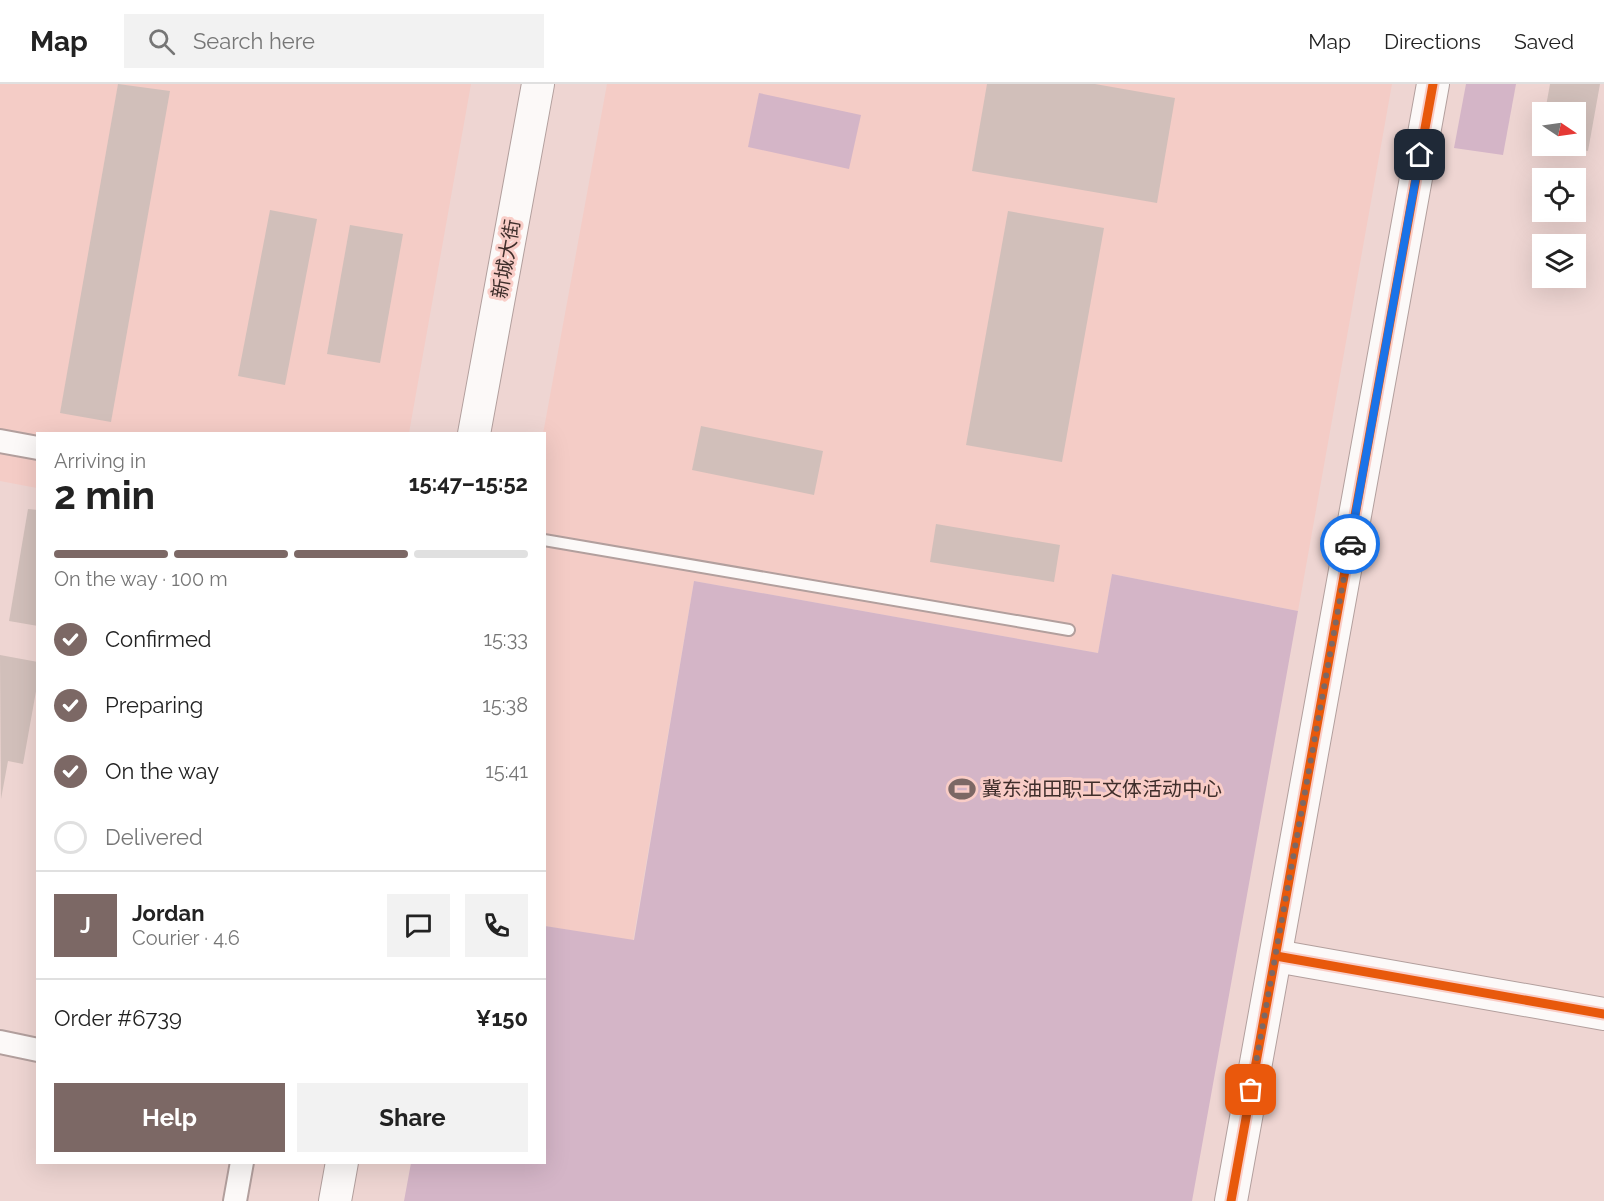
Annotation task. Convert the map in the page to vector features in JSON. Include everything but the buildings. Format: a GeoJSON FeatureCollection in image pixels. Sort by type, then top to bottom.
{"type":"FeatureCollection","features":[{"type":"Feature","properties":{"kind":"street","name":"新城大街"},"geometry":{"type":"LineString","coordinates":[[474,432],[538,84]]}},
{"type":"Feature","properties":{"kind":"street"},"geometry":{"type":"LineString","coordinates":[[1231,1201],[1433,84]]}},
{"type":"Feature","properties":{"kind":"street"},"geometry":{"type":"LineString","coordinates":[[0,441],[36,448]]}},
{"type":"Feature","properties":{"kind":"street"},"geometry":{"type":"LineString","coordinates":[[1276,956],[1604,1014]]}},
{"type":"Feature","properties":{"kind":"street"},"geometry":{"type":"LineString","coordinates":[[0,1042],[36,1050]]}},
{"type":"Feature","properties":{"kind":"street"},"geometry":{"type":"LineString","coordinates":[[235,1201],[242,1164]]}},
{"type":"Feature","properties":{"kind":"street"},"geometry":{"type":"LineString","coordinates":[[335,1201],[342,1164]]}},
{"type":"Feature","properties":{"kind":"lane"},"geometry":{"type":"LineString","coordinates":[[546,540],[1069,630]]}},
{"type":"Feature","properties":{"kind":"shaded area"},"geometry":{"type":"Polygon","coordinates":[[[0,84],[471,84],[409,432],[36,432],[36,488],[0,481],[0,84]]]}},
{"type":"Feature","properties":{"kind":"shaded area"},"geometry":{"type":"Polygon","coordinates":[[[607,84],[1392,84],[1298,611],[1112,574],[1098,653],[694,581],[633,941],[546,926],[546,432],[543,432],[607,84]]]}},
{"type":"Feature","properties":{"kind":"shaded area"},"geometry":{"type":"Polygon","coordinates":[[[1466,84],[1516,84],[1503,155],[1454,148],[1466,84]]]}},
{"type":"Feature","properties":{"kind":"shaded area"},"geometry":{"type":"Polygon","coordinates":[[[759,93],[861,115],[849,169],[748,147],[759,93]]]}},
{"type":"Feature","properties":{"kind":"shaded area","name":"冀东油田职工文体活动中心"},"geometry":{"type":"Polygon","coordinates":[[[1112,574],[1298,611],[1192,1201],[404,1201],[411,1164],[546,1164],[546,926],[634,940],[694,581],[1098,653],[1112,574]]]}},
{"type":"Feature","properties":{"kind":"cycle path"},"geometry":{"type":"LineString","coordinates":[[1231,1201],[1433,84]]}},
{"type":"Feature","properties":{"kind":"cycle path"},"geometry":{"type":"LineString","coordinates":[[1276,956],[1604,1014]]}},
{"type":"Feature","properties":{"kind":"way so far"},"geometry":{"type":"LineString","coordinates":[[1251,1090],[1350,544]]}},
{"type":"Feature","properties":{"kind":"place","name":"冀东油田职工文体活动中心"},"geometry":{"type":"Point","coordinates":[962,789]}},
{"type":"Feature","properties":{"kind":"route"},"geometry":{"type":"LineString","coordinates":[[1350,544],[1420,155]]}}]}
